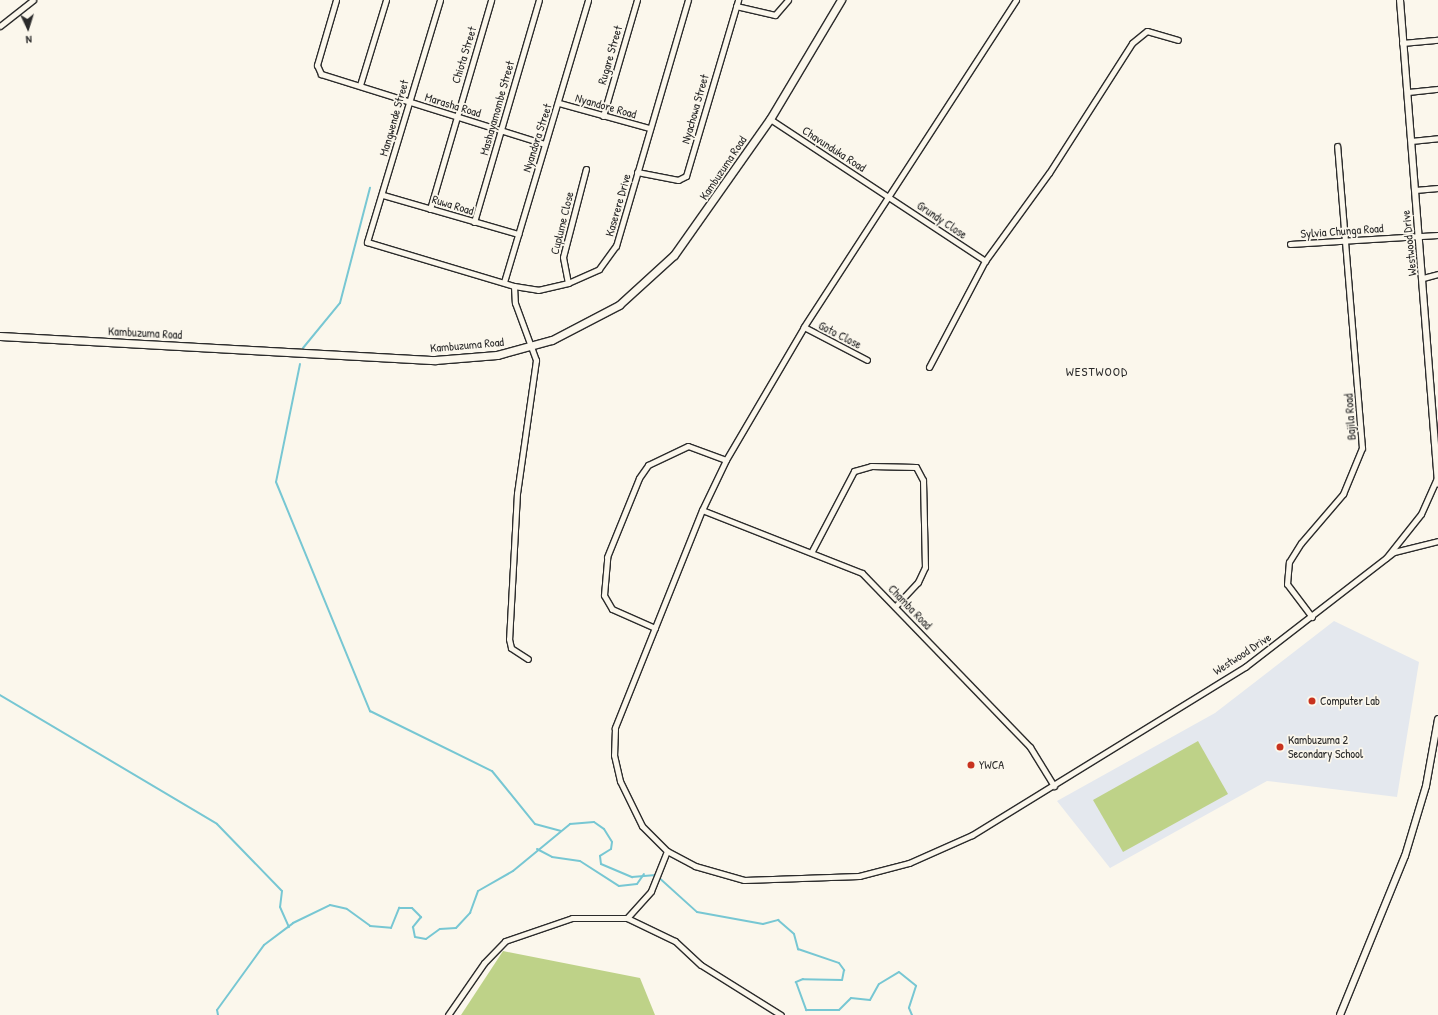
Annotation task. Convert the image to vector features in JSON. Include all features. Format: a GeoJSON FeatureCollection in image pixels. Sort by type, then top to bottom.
{"type":"FeatureCollection","features":[{"type":"Feature","properties":{"kind":"main road","name":"Kambuzuma Road"},"geometry":{"type":"LineString","coordinates":[[0,336],[412,360],[478,358],[530,348],[599,316],[648,282],[694,229],[770,119],[841,0]]}},
{"type":"Feature","properties":{"kind":"street"},"geometry":{"type":"LineString","coordinates":[[0,26],[33,0]]}},
{"type":"Feature","properties":{"kind":"street","name":"Marasha Road"},"geometry":{"type":"LineString","coordinates":[[336,0],[317,65],[321,74],[360,85],[409,103],[544,144]]}},
{"type":"Feature","properties":{"kind":"street"},"geometry":{"type":"LineString","coordinates":[[360,85],[386,0]]}},
{"type":"Feature","properties":{"kind":"street","name":"Mangwende Street"},"geometry":{"type":"LineString","coordinates":[[367,242],[383,195],[440,0]]}},
{"type":"Feature","properties":{"kind":"street","name":"Chiota Street"},"geometry":{"type":"LineString","coordinates":[[430,208],[491,0]]}},
{"type":"Feature","properties":{"kind":"street","name":"Mashayamombe Street"},"geometry":{"type":"LineString","coordinates":[[474,222],[539,0]]}},
{"type":"Feature","properties":{"kind":"street","name":"Nyandora Street"},"geometry":{"type":"LineString","coordinates":[[504,282],[544,144],[559,103],[588,0]]}},
{"type":"Feature","properties":{"kind":"street","name":"Rugare Street"},"geometry":{"type":"LineString","coordinates":[[603,116],[637,0]]}},
{"type":"Feature","properties":{"kind":"street","name":"Kaserere Drive"},"geometry":{"type":"LineString","coordinates":[[367,242],[514,286],[538,290],[568,283],[599,269],[611,255],[621,235],[649,128],[688,0]]}},
{"type":"Feature","properties":{"kind":"street","name":"Nyachowa Street"},"geometry":{"type":"LineString","coordinates":[[637,172],[678,180],[686,176],[738,0]]}},
{"type":"Feature","properties":{"kind":"street"},"geometry":{"type":"LineString","coordinates":[[736,6],[775,15],[788,0]]}},
{"type":"Feature","properties":{"kind":"street","name":"Westwood Drive"},"geometry":{"type":"LineString","coordinates":[[1016,0],[804,327],[726,460],[702,510],[618,720],[614,748],[620,781],[631,808],[646,832],[667,851],[710,872],[744,880],[868,875],[909,863],[957,842],[1054,786],[1245,667],[1312,617],[1385,559],[1403,548],[1438,541]]}},
{"type":"Feature","properties":{"kind":"street","name":"Westwood Drive"},"geometry":{"type":"LineString","coordinates":[[1400,0],[1402,43],[1408,92],[1414,190],[1423,278],[1438,484]]}},
{"type":"Feature","properties":{"kind":"street"},"geometry":{"type":"LineString","coordinates":[[930,368],[985,261],[1049,173],[1132,43],[1147,31],[1178,40]]}},
{"type":"Feature","properties":{"kind":"street"},"geometry":{"type":"LineString","coordinates":[[1402,43],[1438,40]]}},
{"type":"Feature","properties":{"kind":"street"},"geometry":{"type":"LineString","coordinates":[[1408,92],[1438,89]]}},
{"type":"Feature","properties":{"kind":"street","name":"Nyandore Road"},"geometry":{"type":"LineString","coordinates":[[559,103],[649,128]]}},
{"type":"Feature","properties":{"kind":"street","name":"Chavunduka Road"},"geometry":{"type":"LineString","coordinates":[[770,119],[888,196]]}},
{"type":"Feature","properties":{"kind":"street"},"geometry":{"type":"LineString","coordinates":[[1411,141],[1438,138]]}},
{"type":"Feature","properties":{"kind":"street","name":"Bajila Road"},"geometry":{"type":"LineString","coordinates":[[1312,617],[1291,593],[1286,575],[1294,553],[1343,494],[1362,448],[1337,146]]}},
{"type":"Feature","properties":{"kind":"street","name":"Cuplume Close"},"geometry":{"type":"LineString","coordinates":[[568,283],[563,257],[586,169]]}},
{"type":"Feature","properties":{"kind":"street"},"geometry":{"type":"LineString","coordinates":[[1414,190],[1438,188]]}},
{"type":"Feature","properties":{"kind":"street","name":"Ruwa Road"},"geometry":{"type":"LineString","coordinates":[[383,195],[518,234]]}},
{"type":"Feature","properties":{"kind":"street","name":"Grundy Close"},"geometry":{"type":"LineString","coordinates":[[888,196],[985,261]]}},
{"type":"Feature","properties":{"kind":"street","name":"Sylvia Chunga Road"},"geometry":{"type":"LineString","coordinates":[[1290,244],[1438,235]]}},
{"type":"Feature","properties":{"kind":"street"},"geometry":{"type":"LineString","coordinates":[[1423,278],[1438,274]]}},
{"type":"Feature","properties":{"kind":"street"},"geometry":{"type":"LineString","coordinates":[[514,286],[515,303],[530,348],[536,360],[517,494],[509,638],[511,648],[528,659]]}},
{"type":"Feature","properties":{"kind":"street","name":"Goto Close"},"geometry":{"type":"LineString","coordinates":[[804,327],[867,360]]}},
{"type":"Feature","properties":{"kind":"street"},"geometry":{"type":"LineString","coordinates":[[655,628],[612,609],[604,594],[607,557],[639,478],[652,463],[688,446],[726,460]]}},
{"type":"Feature","properties":{"kind":"street"},"geometry":{"type":"LineString","coordinates":[[812,551],[854,471],[871,466],[916,467],[923,480],[924,567],[918,582],[896,606]]}},
{"type":"Feature","properties":{"kind":"street"},"geometry":{"type":"LineString","coordinates":[[1385,559],[1420,514],[1437,476]]}},
{"type":"Feature","properties":{"kind":"street","name":"Chamba Road"},"geometry":{"type":"LineString","coordinates":[[702,510],[812,551],[857,570],[896,606],[1030,747],[1054,786]]}},
{"type":"Feature","properties":{"kind":"street"},"geometry":{"type":"LineString","coordinates":[[1340,1015],[1401,869],[1426,786],[1438,719]]}},
{"type":"Feature","properties":{"kind":"street"},"geometry":{"type":"LineString","coordinates":[[627,918],[648,896],[657,880],[667,851]]}},
{"type":"Feature","properties":{"kind":"street"},"geometry":{"type":"LineString","coordinates":[[448,1015],[484,963],[505,942],[572,918],[627,918],[675,941],[701,965],[781,1015]]}},
{"type":"Feature","properties":{"kind":"shaded area","name":"Kambuzuma 2 Secondary School"},"geometry":{"type":"Polygon","coordinates":[[[1334,621],[1419,662],[1397,797],[1267,781],[1110,868],[1057,801],[1215,713],[1334,621]]]}},
{"type":"Feature","properties":{"kind":"green space"},"geometry":{"type":"Polygon","coordinates":[[[1198,741],[1228,794],[1123,852],[1093,800],[1198,741]]]}},
{"type":"Feature","properties":{"kind":"green space"},"geometry":{"type":"Polygon","coordinates":[[[503,951],[640,978],[655,1015],[461,1015],[503,951]]]}},
{"type":"Feature","properties":{"kind":"waterway"},"geometry":{"type":"LineString","coordinates":[[303,348],[340,303],[370,188]]}},
{"type":"Feature","properties":{"kind":"waterway"},"geometry":{"type":"LineString","coordinates":[[300,364],[276,482],[370,711],[492,771],[535,824],[561,831]]}},
{"type":"Feature","properties":{"kind":"waterway"},"geometry":{"type":"LineString","coordinates":[[0,695],[217,824],[282,891],[280,907],[289,927]]}},
{"type":"Feature","properties":{"kind":"waterway"},"geometry":{"type":"LineString","coordinates":[[218,1015],[217,1010],[264,945],[293,923],[330,905],[347,909],[370,926],[391,928],[399,908],[412,908],[421,917],[413,927],[415,937],[426,939],[440,929],[456,928],[470,913],[478,891],[513,871],[570,824],[594,822],[604,829],[612,842],[611,849],[600,856],[601,864],[632,877],[656,875],[697,912],[763,924],[778,920],[794,934],[798,949],[839,963],[844,970],[842,980],[803,979],[796,982],[806,1010],[839,1010],[851,998],[870,1000],[879,984],[899,972],[916,986],[909,1008],[912,1015]]}},
{"type":"Feature","properties":{"kind":"waterway"},"geometry":{"type":"LineString","coordinates":[[537,849],[552,857],[580,861],[619,886],[637,884],[644,874]]}},
{"type":"Feature","properties":{"kind":"place","name":"Computer Lab"},"geometry":{"type":"Point","coordinates":[1312,701]}},
{"type":"Feature","properties":{"kind":"place","name":"Kambuzuma 2 Secondary School"},"geometry":{"type":"Point","coordinates":[1280,747]}},
{"type":"Feature","properties":{"kind":"place","name":"YWCA"},"geometry":{"type":"Point","coordinates":[971,765]}},
{"type":"Feature","properties":{"kind":"district","name":"WESTWOOD"},"geometry":{"type":"Point","coordinates":[1097,371]}}]}
